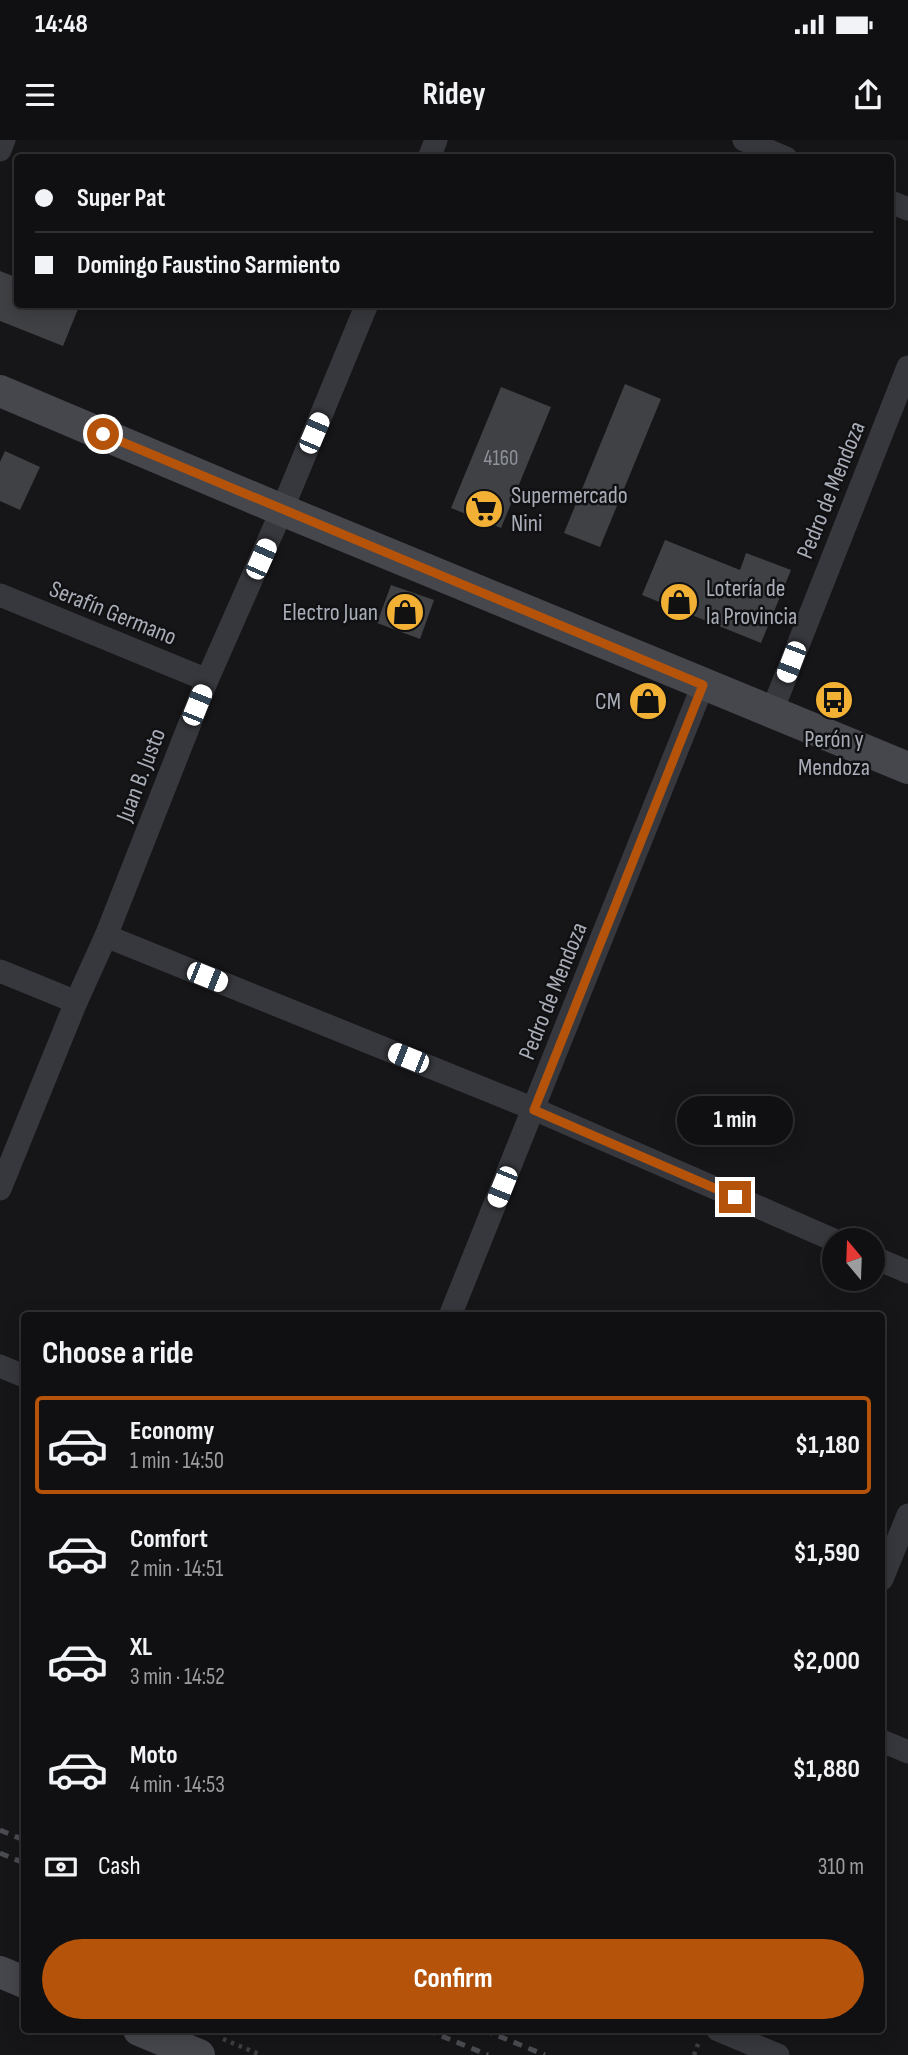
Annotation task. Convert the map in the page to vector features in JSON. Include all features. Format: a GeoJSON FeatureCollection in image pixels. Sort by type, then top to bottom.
{"type":"FeatureCollection","features":[{"type":"Feature","properties":{"kind":"main road"},"geometry":{"type":"LineString","coordinates":[[0,391],[908,768]]}},
{"type":"Feature","properties":{"kind":"main road"},"geometry":{"type":"LineString","coordinates":[[0,1972],[21,1981]]}},
{"type":"Feature","properties":{"kind":"main road"},"geometry":{"type":"LineString","coordinates":[[153,2033],[207,2045]]}},
{"type":"Feature","properties":{"kind":"street"},"geometry":{"type":"LineString","coordinates":[[0,150],[4,140]]}},
{"type":"Feature","properties":{"kind":"street"},"geometry":{"type":"LineString","coordinates":[[744,140],[777,154]]}},
{"type":"Feature","properties":{"kind":"street","name":"Juan B. Justo"},"geometry":{"type":"LineString","coordinates":[[0,1189],[76,1002],[106,936],[207,680],[366,308]]}},
{"type":"Feature","properties":{"kind":"street","name":"Pedro de Mendoza"},"geometry":{"type":"LineString","coordinates":[[772,711],[908,367]]}},
{"type":"Feature","properties":{"kind":"street","name":"Serafín Germano"},"geometry":{"type":"LineString","coordinates":[[0,595],[207,680]]}},
{"type":"Feature","properties":{"kind":"street","name":"Pedro de Mendoza"},"geometry":{"type":"LineString","coordinates":[[452,1312],[703,685]]}},
{"type":"Feature","properties":{"kind":"street"},"geometry":{"type":"LineString","coordinates":[[106,936],[534,1110],[822,1235]]}},
{"type":"Feature","properties":{"kind":"street"},"geometry":{"type":"LineString","coordinates":[[0,971],[76,1002]]}},
{"type":"Feature","properties":{"kind":"street"},"geometry":{"type":"LineString","coordinates":[[886,1263],[908,1272]]}},
{"type":"Feature","properties":{"kind":"street"},"geometry":{"type":"LineString","coordinates":[[0,1366],[21,1375]]}},
{"type":"Feature","properties":{"kind":"street"},"geometry":{"type":"LineString","coordinates":[[885,1572],[908,1515]]}},
{"type":"Feature","properties":{"kind":"street"},"geometry":{"type":"LineString","coordinates":[[885,1742],[908,1752]]}},
{"type":"Feature","properties":{"kind":"street"},"geometry":{"type":"LineString","coordinates":[[725,2033],[778,2055]]}},
{"type":"Feature","properties":{"kind":"path"},"geometry":{"type":"LineString","coordinates":[[207,2045],[261,2055]]}},
{"type":"Feature","properties":{"kind":"building"},"geometry":{"type":"Polygon","coordinates":[[[0,271],[14,276],[14,308],[78,308],[63,346],[0,321],[0,271]]]}},
{"type":"Feature","properties":{"kind":"building"},"geometry":{"type":"Polygon","coordinates":[[[625,384],[661,399],[600,547],[564,533],[625,384]]]}},
{"type":"Feature","properties":{"kind":"building"},"geometry":{"type":"Polygon","coordinates":[[[501,387],[551,407],[501,528],[451,508],[501,387]]]}},
{"type":"Feature","properties":{"kind":"building"},"geometry":{"type":"Polygon","coordinates":[[[5,451],[40,467],[20,510],[0,501],[0,462],[5,451]]]}},
{"type":"Feature","properties":{"kind":"building"},"geometry":{"type":"Polygon","coordinates":[[[665,540],[740,570],[746,553],[791,570],[761,643],[642,595],[665,540]]]}},
{"type":"Feature","properties":{"kind":"building","name":"Electro Juan"},"geometry":{"type":"Polygon","coordinates":[[[391,585],[434,600],[420,639],[377,623],[391,585]]]}},
{"type":"Feature","properties":{"kind":"railway"},"geometry":{"type":"LineString","coordinates":[[0,1830],[21,1839]]}},
{"type":"Feature","properties":{"kind":"railway"},"geometry":{"type":"LineString","coordinates":[[0,1853],[21,1862]]}},
{"type":"Feature","properties":{"kind":"railway"},"geometry":{"type":"LineString","coordinates":[[434,2033],[488,2055]]}},
{"type":"Feature","properties":{"kind":"railway"},"geometry":{"type":"LineString","coordinates":[[491,2033],[545,2055]]}},
{"type":"Feature","properties":{"kind":"place","name":"Supermercado Nini"},"geometry":{"type":"Point","coordinates":[484,509]}},
{"type":"Feature","properties":{"kind":"place","name":"Lotería de la Provincia"},"geometry":{"type":"Point","coordinates":[679,602]}},
{"type":"Feature","properties":{"kind":"place","name":"Electro Juan"},"geometry":{"type":"Point","coordinates":[405,612]}},
{"type":"Feature","properties":{"kind":"place","name":"Perón y Mendoza"},"geometry":{"type":"Point","coordinates":[834,700]}},
{"type":"Feature","properties":{"kind":"place","name":"CM"},"geometry":{"type":"Point","coordinates":[648,701]}},
{"type":"Feature","properties":{"kind":"route"},"geometry":{"type":"LineString","coordinates":[[103,434],[703,685],[534,1110],[735,1197]]}}]}
